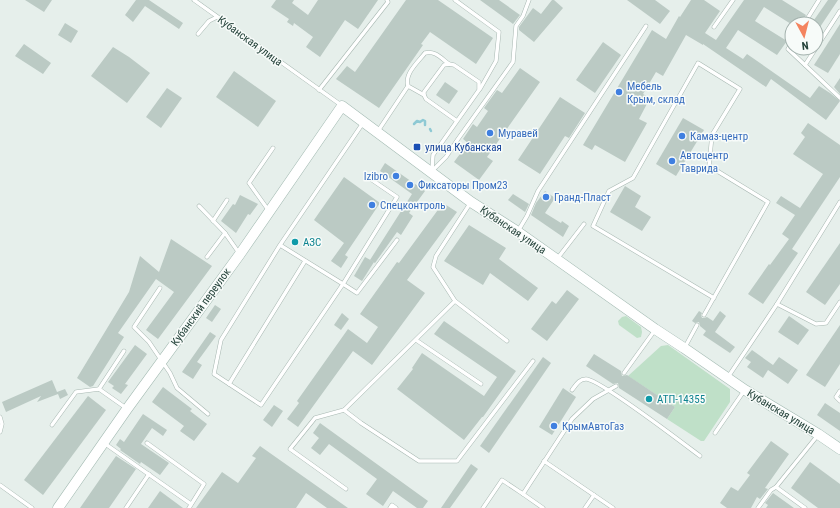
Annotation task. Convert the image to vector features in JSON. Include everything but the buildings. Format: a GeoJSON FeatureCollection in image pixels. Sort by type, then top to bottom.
{"type":"FeatureCollection","features":[{"type":"Feature","properties":{"kind":"main road","name":"Кубанская улица"},"geometry":{"type":"LineString","coordinates":[[342,106],[378,131],[471,202],[518,232],[655,329],[745,390],[840,449]]}},
{"type":"Feature","properties":{"kind":"main road","name":"Кубанский переулок"},"geometry":{"type":"LineString","coordinates":[[58,508],[161,361],[270,212],[342,106]]}},
{"type":"Feature","properties":{"kind":"lane","name":"Кубанская улица"},"geometry":{"type":"LineString","coordinates":[[194,0],[342,106]]}},
{"type":"Feature","properties":{"kind":"lane"},"geometry":{"type":"LineString","coordinates":[[319,90],[388,2],[387,0]]}},
{"type":"Feature","properties":{"kind":"lane"},"geometry":{"type":"LineString","coordinates":[[432,172],[433,155],[479,90],[496,61],[499,32],[455,0]]}},
{"type":"Feature","properties":{"kind":"lane"},"geometry":{"type":"LineString","coordinates":[[432,172],[446,157],[513,62],[516,26],[523,16],[529,0]]}},
{"type":"Feature","properties":{"kind":"lane"},"geometry":{"type":"LineString","coordinates":[[714,27],[733,0]]}},
{"type":"Feature","properties":{"kind":"lane"},"geometry":{"type":"LineString","coordinates":[[809,16],[819,0]]}},
{"type":"Feature","properties":{"kind":"lane"},"geometry":{"type":"LineString","coordinates":[[824,36],[840,11]]}},
{"type":"Feature","properties":{"kind":"lane"},"geometry":{"type":"LineString","coordinates":[[198,34],[209,21],[217,17]]}},
{"type":"Feature","properties":{"kind":"lane"},"geometry":{"type":"LineString","coordinates":[[518,232],[538,191],[646,26]]}},
{"type":"Feature","properties":{"kind":"lane"},"geometry":{"type":"LineString","coordinates":[[378,131],[408,86],[408,76],[425,53],[434,53],[479,82],[479,90]]}},
{"type":"Feature","properties":{"kind":"lane"},"geometry":{"type":"LineString","coordinates":[[796,56],[840,98]]}},
{"type":"Feature","properties":{"kind":"lane"},"geometry":{"type":"LineString","coordinates":[[805,65],[811,56]]}},
{"type":"Feature","properties":{"kind":"lane"},"geometry":{"type":"LineString","coordinates":[[704,315],[714,298],[768,202],[709,166],[712,135],[740,89],[698,63],[633,178],[609,191],[593,226],[714,298]]}},
{"type":"Feature","properties":{"kind":"lane"},"geometry":{"type":"LineString","coordinates":[[424,95],[424,92],[444,65],[449,64]]}},
{"type":"Feature","properties":{"kind":"lane"},"geometry":{"type":"LineString","coordinates":[[408,86],[424,95],[426,99],[457,121]]}},
{"type":"Feature","properties":{"kind":"lane"},"geometry":{"type":"LineString","coordinates":[[364,122],[280,245],[221,340],[214,374],[261,405],[343,284],[397,196],[372,180]]}},
{"type":"Feature","properties":{"kind":"lane"},"geometry":{"type":"LineString","coordinates":[[270,212],[250,183],[273,148]]}},
{"type":"Feature","properties":{"kind":"lane"},"geometry":{"type":"LineString","coordinates":[[213,221],[227,200]]}},
{"type":"Feature","properties":{"kind":"lane"},"geometry":{"type":"LineString","coordinates":[[471,202],[436,256],[433,268],[456,301],[507,341]]}},
{"type":"Feature","properties":{"kind":"lane"},"geometry":{"type":"LineString","coordinates":[[728,378],[777,304],[840,202]]}},
{"type":"Feature","properties":{"kind":"lane"},"geometry":{"type":"LineString","coordinates":[[198,206],[225,234],[240,254]]}},
{"type":"Feature","properties":{"kind":"lane"},"geometry":{"type":"LineString","coordinates":[[556,259],[584,224]]}},
{"type":"Feature","properties":{"kind":"lane"},"geometry":{"type":"LineString","coordinates":[[207,257],[225,234]]}},
{"type":"Feature","properties":{"kind":"lane"},"geometry":{"type":"LineString","coordinates":[[280,245],[357,293],[397,240]]}},
{"type":"Feature","properties":{"kind":"lane"},"geometry":{"type":"LineString","coordinates":[[229,384],[305,261]]}},
{"type":"Feature","properties":{"kind":"lane"},"geometry":{"type":"LineString","coordinates":[[160,288],[134,327],[148,342],[170,373],[177,388],[208,414]]}},
{"type":"Feature","properties":{"kind":"lane"},"geometry":{"type":"LineString","coordinates":[[346,489],[290,450],[315,418],[344,410],[456,301]]}},
{"type":"Feature","properties":{"kind":"lane"},"geometry":{"type":"LineString","coordinates":[[777,304],[816,324],[826,322],[840,302]]}},
{"type":"Feature","properties":{"kind":"lane"},"geometry":{"type":"LineString","coordinates":[[684,348],[698,325]]}},
{"type":"Feature","properties":{"kind":"lane"},"geometry":{"type":"LineString","coordinates":[[624,373],[655,329]]}},
{"type":"Feature","properties":{"kind":"lane"},"geometry":{"type":"LineString","coordinates":[[416,340],[481,384]]}},
{"type":"Feature","properties":{"kind":"lane"},"geometry":{"type":"LineString","coordinates":[[99,389],[124,351]]}},
{"type":"Feature","properties":{"kind":"lane"},"geometry":{"type":"LineString","coordinates":[[344,410],[419,461],[457,461],[533,361]]}},
{"type":"Feature","properties":{"kind":"lane"},"geometry":{"type":"LineString","coordinates":[[572,390],[578,382],[584,379],[591,380],[608,390],[700,456]]}},
{"type":"Feature","properties":{"kind":"lane"},"geometry":{"type":"LineString","coordinates":[[523,494],[572,419],[593,399],[616,386]]}},
{"type":"Feature","properties":{"kind":"lane"},"geometry":{"type":"LineString","coordinates":[[52,426],[76,392],[99,389],[127,409]]}},
{"type":"Feature","properties":{"kind":"lane"},"geometry":{"type":"LineString","coordinates":[[715,433],[745,390]]}},
{"type":"Feature","properties":{"kind":"lane"},"geometry":{"type":"LineString","coordinates":[[840,391],[836,397],[840,401]]}},
{"type":"Feature","properties":{"kind":"lane"},"geometry":{"type":"LineString","coordinates":[[0,416],[2,424],[0,432]]}},
{"type":"Feature","properties":{"kind":"lane"},"geometry":{"type":"LineString","coordinates":[[758,508],[771,490],[776,488],[818,434]]}},
{"type":"Feature","properties":{"kind":"lane"},"geometry":{"type":"LineString","coordinates":[[103,443],[191,504]]}},
{"type":"Feature","properties":{"kind":"lane"},"geometry":{"type":"LineString","coordinates":[[147,443],[204,484],[189,508]]}},
{"type":"Feature","properties":{"kind":"lane"},"geometry":{"type":"LineString","coordinates":[[544,461],[613,508]]}},
{"type":"Feature","properties":{"kind":"lane"},"geometry":{"type":"LineString","coordinates":[[126,508],[149,474]]}},
{"type":"Feature","properties":{"kind":"lane"},"geometry":{"type":"LineString","coordinates":[[483,508],[502,480],[543,508]]}},
{"type":"Feature","properties":{"kind":"lane"},"geometry":{"type":"LineString","coordinates":[[0,485],[32,508]]}},
{"type":"Feature","properties":{"kind":"lane"},"geometry":{"type":"LineString","coordinates":[[776,488],[805,508]]}},
{"type":"Feature","properties":{"kind":"lane"},"geometry":{"type":"LineString","coordinates":[[585,508],[594,495]]}},
{"type":"Feature","properties":{"kind":"lane"},"geometry":{"type":"LineString","coordinates":[[390,508],[392,505],[396,508]]}},
{"type":"Feature","properties":{"kind":"green space"},"geometry":{"type":"Polygon","coordinates":[[[626,316],[641,327],[641,337],[637,338],[619,325],[618,321],[622,317],[626,316]]]}},
{"type":"Feature","properties":{"kind":"green space"},"geometry":{"type":"Polygon","coordinates":[[[668,345],[730,389],[730,402],[704,441],[701,441],[667,419],[675,407],[628,376],[661,346],[668,345]]]}},
{"type":"Feature","properties":{"kind":"waterway"},"geometry":{"type":"LineString","coordinates":[[414,124],[417,121],[420,122],[423,120],[425,121],[425,125]]}},
{"type":"Feature","properties":{"kind":"place","name":"Мебель Крым, склад"},"geometry":{"type":"Point","coordinates":[619,92]}},
{"type":"Feature","properties":{"kind":"place","name":"Муравей"},"geometry":{"type":"Point","coordinates":[490,133]}},
{"type":"Feature","properties":{"kind":"place","name":"Камаз-центр"},"geometry":{"type":"Point","coordinates":[682,136]}},
{"type":"Feature","properties":{"kind":"place","name":"улица Кубанская"},"geometry":{"type":"Point","coordinates":[417,147]}},
{"type":"Feature","properties":{"kind":"place","name":"Автоцентр Таврида"},"geometry":{"type":"Point","coordinates":[672,161]}},
{"type":"Feature","properties":{"kind":"place","name":"Izibro"},"geometry":{"type":"Point","coordinates":[396,176]}},
{"type":"Feature","properties":{"kind":"place","name":"Фиксаторы Пром23"},"geometry":{"type":"Point","coordinates":[410,185]}},
{"type":"Feature","properties":{"kind":"place","name":"Гранд-Пласт"},"geometry":{"type":"Point","coordinates":[546,197]}},
{"type":"Feature","properties":{"kind":"place","name":"Спецконтроль"},"geometry":{"type":"Point","coordinates":[372,205]}},
{"type":"Feature","properties":{"kind":"place","name":"АЗС"},"geometry":{"type":"Point","coordinates":[295,242]}},
{"type":"Feature","properties":{"kind":"place","name":"АТП-14355"},"geometry":{"type":"Point","coordinates":[649,399]}},
{"type":"Feature","properties":{"kind":"place","name":"КрымАвтоГаз"},"geometry":{"type":"Point","coordinates":[554,426]}}]}
